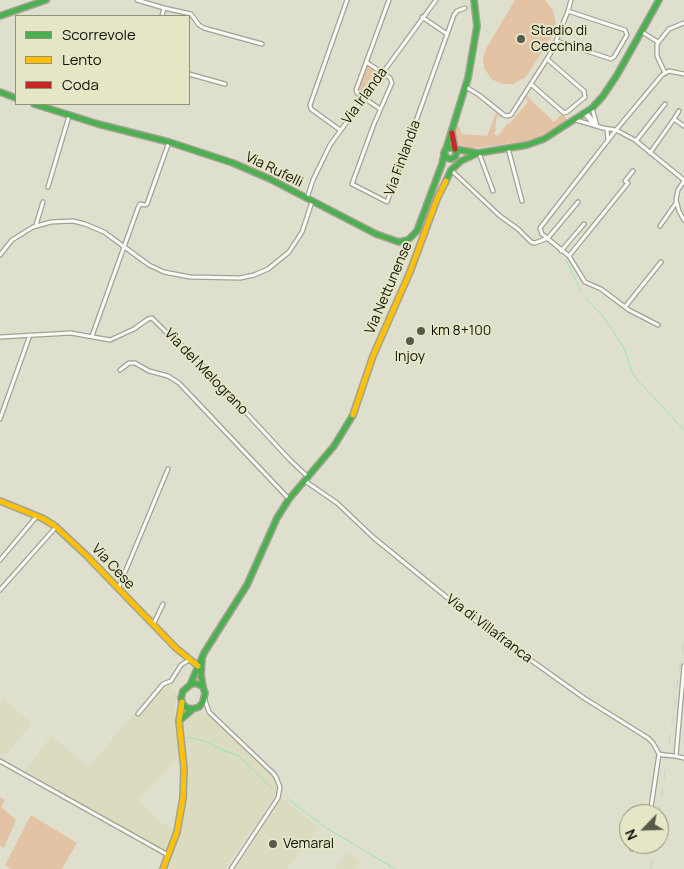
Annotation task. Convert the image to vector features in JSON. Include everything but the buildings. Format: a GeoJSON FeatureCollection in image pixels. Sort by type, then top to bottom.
{"type":"FeatureCollection","features":[{"type":"Feature","properties":{"kind":"main road"},"geometry":{"type":"LineString","coordinates":[[0,16],[46,0]]}},
{"type":"Feature","properties":{"kind":"main road","name":"Via Rufelli"},"geometry":{"type":"LineString","coordinates":[[37,105],[69,116],[169,142],[252,170],[389,240],[406,241],[411,239],[417,231],[442,164],[466,87],[477,28],[474,0]]}},
{"type":"Feature","properties":{"kind":"main road","name":"Via Nettunense"},"geometry":{"type":"LineString","coordinates":[[162,869],[177,832],[184,794],[184,769],[179,721],[183,690],[190,685],[202,656],[247,585],[275,522],[289,498],[339,439],[350,420],[373,356],[410,272],[437,199],[451,170],[460,161],[478,153],[542,140],[592,108],[617,75],[659,0]]}},
{"type":"Feature","properties":{"kind":"main road"},"geometry":{"type":"LineString","coordinates":[[0,92],[15,98]]}},
{"type":"Feature","properties":{"kind":"main road"},"geometry":{"type":"LineString","coordinates":[[442,164],[456,156],[452,140],[452,130]]}},
{"type":"Feature","properties":{"kind":"main road"},"geometry":{"type":"LineString","coordinates":[[451,170],[450,159],[445,151],[449,147],[455,150],[478,153]]}},
{"type":"Feature","properties":{"kind":"main road"},"geometry":{"type":"LineString","coordinates":[[455,150],[460,161]]}},
{"type":"Feature","properties":{"kind":"main road"},"geometry":{"type":"LineString","coordinates":[[450,159],[460,161]]}},
{"type":"Feature","properties":{"kind":"main road","name":"Via Cese"},"geometry":{"type":"LineString","coordinates":[[0,501],[38,516],[57,527],[153,625],[189,660],[198,666]]}},
{"type":"Feature","properties":{"kind":"main road"},"geometry":{"type":"LineString","coordinates":[[179,721],[185,714],[201,705],[204,699],[205,693],[200,675],[202,656]]}},
{"type":"Feature","properties":{"kind":"main road"},"geometry":{"type":"LineString","coordinates":[[190,685],[198,684],[203,687]]}},
{"type":"Feature","properties":{"kind":"main road"},"geometry":{"type":"LineString","coordinates":[[182,702],[186,707],[195,708]]}},
{"type":"Feature","properties":{"kind":"street"},"geometry":{"type":"LineString","coordinates":[[137,0],[191,14],[204,28],[262,44]]}},
{"type":"Feature","properties":{"kind":"street"},"geometry":{"type":"LineString","coordinates":[[340,130],[312,110],[310,105],[347,0]]}},
{"type":"Feature","properties":{"kind":"street"},"geometry":{"type":"LineString","coordinates":[[380,110],[357,93],[356,90],[389,0]]}},
{"type":"Feature","properties":{"kind":"street","name":"Via Irlanda"},"geometry":{"type":"LineString","coordinates":[[0,254],[12,240],[23,232],[36,226],[59,221],[79,222],[104,232],[151,266],[170,274],[214,278],[247,277],[270,267],[291,250],[302,232],[309,200],[323,157],[340,130],[436,0]]}},
{"type":"Feature","properties":{"kind":"street"},"geometry":{"type":"LineString","coordinates":[[466,87],[503,115],[508,116],[512,114],[547,59],[568,11],[570,0]]}},
{"type":"Feature","properties":{"kind":"street"},"geometry":{"type":"LineString","coordinates":[[162,15],[164,8]]}},
{"type":"Feature","properties":{"kind":"street","name":"Via Finlandia"},"geometry":{"type":"LineString","coordinates":[[382,73],[390,78],[392,83],[352,184],[387,202],[455,12],[465,8]]}},
{"type":"Feature","properties":{"kind":"street"},"geometry":{"type":"LineString","coordinates":[[556,41],[610,59],[614,57],[627,35],[625,30],[568,11]]}},
{"type":"Feature","properties":{"kind":"street"},"geometry":{"type":"LineString","coordinates":[[422,17],[447,34]]}},
{"type":"Feature","properties":{"kind":"street"},"geometry":{"type":"LineString","coordinates":[[665,73],[657,56],[658,42],[669,29],[684,23]]}},
{"type":"Feature","properties":{"kind":"street"},"geometry":{"type":"LineString","coordinates":[[642,31],[658,42]]}},
{"type":"Feature","properties":{"kind":"street"},"geometry":{"type":"LineString","coordinates":[[532,85],[564,113],[568,112],[586,97],[584,91],[547,59]]}},
{"type":"Feature","properties":{"kind":"street"},"geometry":{"type":"LineString","coordinates":[[366,62],[382,73]]}},
{"type":"Feature","properties":{"kind":"street"},"geometry":{"type":"LineString","coordinates":[[658,325],[625,307],[601,289],[585,282],[568,256],[540,230],[542,223],[658,79],[669,72],[684,74]]}},
{"type":"Feature","properties":{"kind":"street"},"geometry":{"type":"LineString","coordinates":[[190,74],[224,84]]}},
{"type":"Feature","properties":{"kind":"street"},"geometry":{"type":"LineString","coordinates":[[636,141],[664,104]]}},
{"type":"Feature","properties":{"kind":"street"},"geometry":{"type":"LineString","coordinates":[[592,108],[597,126]]}},
{"type":"Feature","properties":{"kind":"street"},"geometry":{"type":"LineString","coordinates":[[650,153],[679,111]]}},
{"type":"Feature","properties":{"kind":"street"},"geometry":{"type":"LineString","coordinates":[[585,113],[588,119],[597,126]]}},
{"type":"Feature","properties":{"kind":"street"},"geometry":{"type":"LineString","coordinates":[[48,187],[69,116]]}},
{"type":"Feature","properties":{"kind":"street"},"geometry":{"type":"LineString","coordinates":[[674,119],[684,126]]}},
{"type":"Feature","properties":{"kind":"street"},"geometry":{"type":"LineString","coordinates":[[576,120],[625,133],[684,181],[677,194],[676,203],[660,226]]}},
{"type":"Feature","properties":{"kind":"street"},"geometry":{"type":"LineString","coordinates":[[607,129],[608,141]]}},
{"type":"Feature","properties":{"kind":"street"},"geometry":{"type":"LineString","coordinates":[[92,336],[138,206],[140,204],[148,204],[169,142]]}},
{"type":"Feature","properties":{"kind":"street"},"geometry":{"type":"LineString","coordinates":[[508,148],[522,202]]}},
{"type":"Feature","properties":{"kind":"street"},"geometry":{"type":"LineString","coordinates":[[478,153],[494,191]]}},
{"type":"Feature","properties":{"kind":"street"},"geometry":{"type":"LineString","coordinates":[[451,170],[500,216],[534,243],[548,238],[578,202]]}},
{"type":"Feature","properties":{"kind":"street"},"geometry":{"type":"LineString","coordinates":[[568,256],[628,183],[625,181],[633,171]]}},
{"type":"Feature","properties":{"kind":"street"},"geometry":{"type":"LineString","coordinates":[[36,226],[43,202]]}},
{"type":"Feature","properties":{"kind":"street"},"geometry":{"type":"LineString","coordinates":[[676,203],[684,220]]}},
{"type":"Feature","properties":{"kind":"street"},"geometry":{"type":"LineString","coordinates":[[562,251],[584,224]]}},
{"type":"Feature","properties":{"kind":"street"},"geometry":{"type":"LineString","coordinates":[[625,307],[661,262]]}},
{"type":"Feature","properties":{"kind":"street","name":"Via del Melograno"},"geometry":{"type":"LineString","coordinates":[[0,337],[71,333],[112,340],[136,329],[148,319],[153,318],[174,340],[187,349],[306,479]]}},
{"type":"Feature","properties":{"kind":"street"},"geometry":{"type":"LineString","coordinates":[[0,419],[30,335]]}},
{"type":"Feature","properties":{"kind":"street"},"geometry":{"type":"LineString","coordinates":[[120,370],[129,363],[135,363],[149,372],[168,376],[177,381],[289,498]]}},
{"type":"Feature","properties":{"kind":"street"},"geometry":{"type":"LineString","coordinates":[[118,589],[168,469]]}},
{"type":"Feature","properties":{"kind":"street","name":"Via di Villafranca"},"geometry":{"type":"LineString","coordinates":[[306,479],[337,503],[374,538],[476,620],[584,698],[649,739],[659,754]]}},
{"type":"Feature","properties":{"kind":"street"},"geometry":{"type":"LineString","coordinates":[[0,560],[38,516]]}},
{"type":"Feature","properties":{"kind":"street"},"geometry":{"type":"LineString","coordinates":[[0,590],[57,527]]}},
{"type":"Feature","properties":{"kind":"street"},"geometry":{"type":"LineString","coordinates":[[153,625],[163,604]]}},
{"type":"Feature","properties":{"kind":"street"},"geometry":{"type":"LineString","coordinates":[[138,714],[163,684],[171,682],[181,665],[189,660]]}},
{"type":"Feature","properties":{"kind":"street"},"geometry":{"type":"LineString","coordinates":[[675,756],[684,666]]}},
{"type":"Feature","properties":{"kind":"street"},"geometry":{"type":"LineString","coordinates":[[204,699],[209,712],[276,777],[280,787],[278,798],[231,869]]}},
{"type":"Feature","properties":{"kind":"street"},"geometry":{"type":"LineString","coordinates":[[195,708],[209,712]]}},
{"type":"Feature","properties":{"kind":"street"},"geometry":{"type":"LineString","coordinates":[[652,804],[659,754],[684,758]]}},
{"type":"Feature","properties":{"kind":"street"},"geometry":{"type":"LineString","coordinates":[[0,761],[168,855]]}},
{"type":"Feature","properties":{"kind":"shaded area","name":"Stadio di Cecchina"},"geometry":{"type":"Polygon","coordinates":[[[515,0],[545,0],[553,10],[556,24],[555,31],[526,77],[513,84],[503,84],[493,80],[488,74],[484,68],[483,58],[487,47],[515,0]]]}},
{"type":"Feature","properties":{"kind":"shaded area"},"geometry":{"type":"Polygon","coordinates":[[[369,66],[378,72],[374,74],[362,94],[358,88],[369,66]]]}},
{"type":"Feature","properties":{"kind":"shaded area"},"geometry":{"type":"Polygon","coordinates":[[[527,96],[554,122],[562,114],[568,120],[552,131],[528,141],[468,149],[458,145],[454,138],[457,123],[462,134],[487,136],[496,113],[501,117],[497,116],[495,127],[497,128],[494,134],[498,136],[528,102],[525,98],[527,96]]]}},
{"type":"Feature","properties":{"kind":"shaded area"},"geometry":{"type":"Polygon","coordinates":[[[163,681],[178,694],[175,705],[179,757],[138,799],[161,822],[174,830],[166,852],[26,774],[26,770],[51,736],[88,767],[163,681]]]}},
{"type":"Feature","properties":{"kind":"shaded area"},"geometry":{"type":"Polygon","coordinates":[[[3,698],[32,723],[7,754],[0,755],[0,702],[3,698]]]}},
{"type":"Feature","properties":{"kind":"shaded area"},"geometry":{"type":"Polygon","coordinates":[[[207,713],[272,773],[276,778],[277,787],[274,798],[225,869],[167,869],[171,861],[188,787],[182,722],[190,715],[207,713]]]}},
{"type":"Feature","properties":{"kind":"shaded area"},"geometry":{"type":"Polygon","coordinates":[[[0,797],[5,800],[1,807],[16,820],[4,848],[0,846],[0,797]]]}},
{"type":"Feature","properties":{"kind":"shaded area"},"geometry":{"type":"Polygon","coordinates":[[[282,798],[319,828],[287,869],[235,869],[282,798]]]}},
{"type":"Feature","properties":{"kind":"shaded area"},"geometry":{"type":"Polygon","coordinates":[[[31,815],[77,843],[62,869],[12,869],[5,865],[31,815]]]}},
{"type":"Feature","properties":{"kind":"shaded area"},"geometry":{"type":"Polygon","coordinates":[[[346,853],[360,861],[354,869],[335,869],[346,853]]]}},
{"type":"Feature","properties":{"kind":"waterway"},"geometry":{"type":"LineString","coordinates":[[566,260],[581,291]]}},
{"type":"Feature","properties":{"kind":"waterway"},"geometry":{"type":"LineString","coordinates":[[585,298],[613,330],[623,346],[634,376],[684,430]]}},
{"type":"Feature","properties":{"kind":"waterway"},"geometry":{"type":"LineString","coordinates":[[186,737],[205,741],[224,751],[238,755],[272,788]]}},
{"type":"Feature","properties":{"kind":"waterway"},"geometry":{"type":"LineString","coordinates":[[288,799],[325,827],[395,869]]}},
{"type":"Feature","properties":{"kind":"railway"},"geometry":{"type":"LineString","coordinates":[[660,804],[684,639]]}},
{"type":"Feature","properties":{"kind":"railway"},"geometry":{"type":"LineString","coordinates":[[651,869],[653,854]]}},
{"type":"Feature","properties":{"kind":"traffic: fast"},"geometry":{"type":"LineString","coordinates":[[0,16],[46,0]]}},
{"type":"Feature","properties":{"kind":"traffic: fast"},"geometry":{"type":"LineString","coordinates":[[446,149],[468,78],[477,26],[474,0]]}},
{"type":"Feature","properties":{"kind":"traffic: fast"},"geometry":{"type":"LineString","coordinates":[[446,181],[451,170],[461,161],[478,153],[527,145],[544,139],[592,108],[603,96],[617,75],[659,0]]}},
{"type":"Feature","properties":{"kind":"traffic: fast"},"geometry":{"type":"LineString","coordinates":[[0,92],[15,98]]}},
{"type":"Feature","properties":{"kind":"traffic: fast"},"geometry":{"type":"LineString","coordinates":[[37,105],[98,124],[169,142],[233,163],[270,179],[376,234],[399,242],[408,240],[417,231],[444,153]]}},
{"type":"Feature","properties":{"kind":"traffic: fast"},"geometry":{"type":"LineString","coordinates":[[451,147],[457,152],[455,157],[451,159],[447,158],[444,153],[445,150],[451,147]]}},
{"type":"Feature","properties":{"kind":"traffic: fast"},"geometry":{"type":"LineString","coordinates":[[455,149],[477,153]]}},
{"type":"Feature","properties":{"kind":"traffic: fast"},"geometry":{"type":"LineString","coordinates":[[190,685],[194,683],[200,685],[205,693],[203,702],[199,707],[193,709],[187,708],[182,703],[183,691],[190,685],[204,653],[247,585],[277,518],[289,499],[334,446],[353,415]]}},
{"type":"Feature","properties":{"kind":"traffic: fast"},"geometry":{"type":"LineString","coordinates":[[202,659],[201,675],[203,687]]}},
{"type":"Feature","properties":{"kind":"traffic: fast"},"geometry":{"type":"LineString","coordinates":[[179,721],[193,709]]}},
{"type":"Feature","properties":{"kind":"traffic: slow"},"geometry":{"type":"LineString","coordinates":[[353,415],[373,356],[410,272],[437,199],[446,181]]}},
{"type":"Feature","properties":{"kind":"traffic: slow"},"geometry":{"type":"LineString","coordinates":[[0,501],[42,518],[55,526],[85,554],[176,648],[198,666]]}},
{"type":"Feature","properties":{"kind":"traffic: slow"},"geometry":{"type":"LineString","coordinates":[[163,869],[177,832],[183,798],[184,769],[179,721],[182,702]]}},
{"type":"Feature","properties":{"kind":"traffic: jam"},"geometry":{"type":"LineString","coordinates":[[452,133],[455,149]]}},
{"type":"Feature","properties":{"kind":"place","name":"Stadio di Cecchina"},"geometry":{"type":"Point","coordinates":[521,39]}},
{"type":"Feature","properties":{"kind":"place","name":"km 8+100"},"geometry":{"type":"Point","coordinates":[421,331]}},
{"type":"Feature","properties":{"kind":"place","name":"Injoy"},"geometry":{"type":"Point","coordinates":[410,341]}},
{"type":"Feature","properties":{"kind":"place","name":"Vemaral"},"geometry":{"type":"Point","coordinates":[273,844]}}]}
